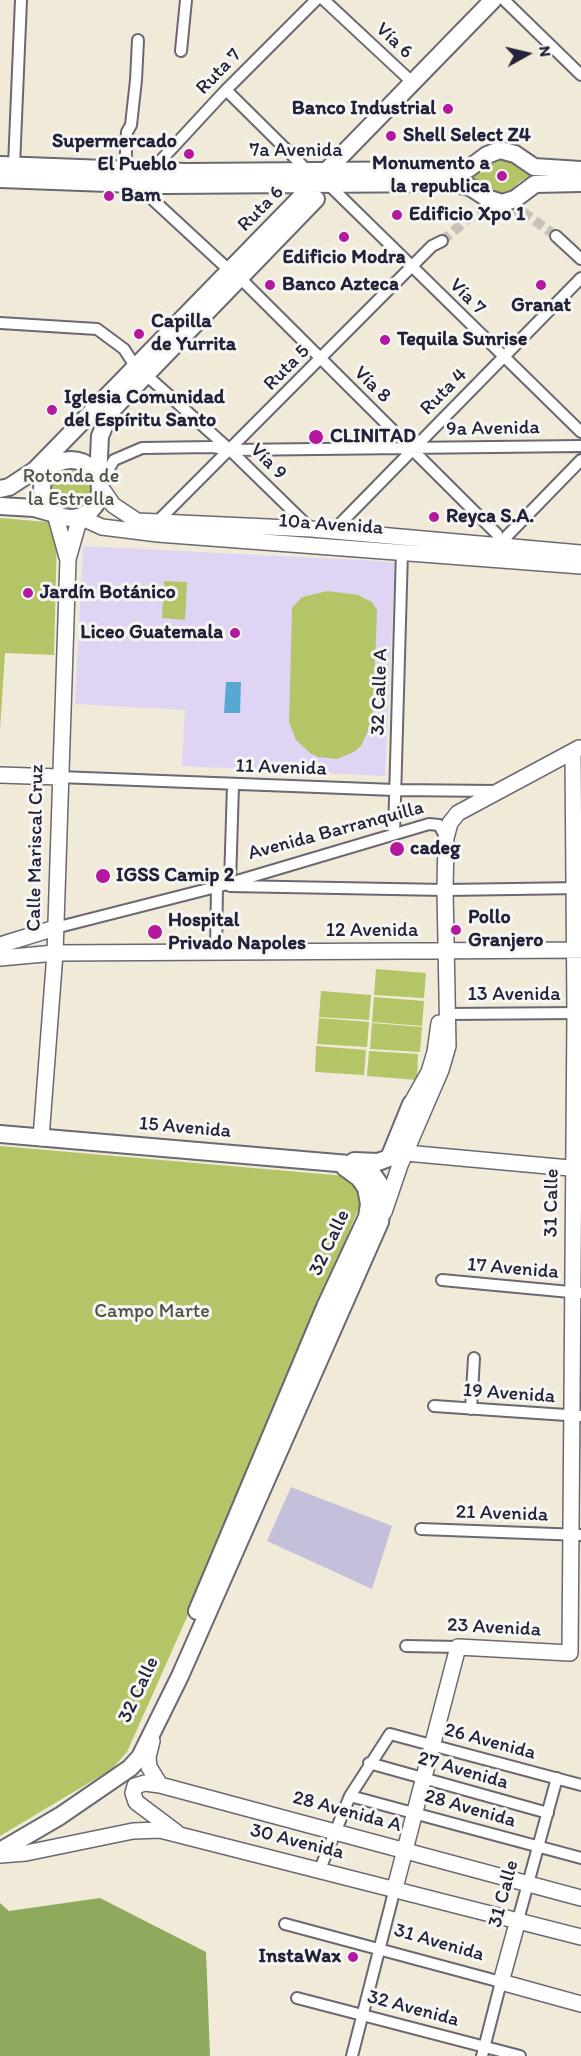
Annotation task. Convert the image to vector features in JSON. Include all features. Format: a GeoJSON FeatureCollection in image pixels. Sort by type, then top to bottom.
{"type":"FeatureCollection","features":[{"type":"Feature","properties":{"kind":"main road","name":"Ruta 6"},"geometry":{"type":"LineString","coordinates":[[35,470],[140,370],[235,274],[493,0]]}},
{"type":"Feature","properties":{"kind":"main road","name":"7a Avenida"},"geometry":{"type":"LineString","coordinates":[[0,179],[162,185],[460,170],[468,169],[487,155],[500,150],[515,154],[534,167],[581,170]]}},
{"type":"Feature","properties":{"kind":"main road","name":"7a Avenida"},"geometry":{"type":"LineString","coordinates":[[7,165],[460,184],[473,188],[493,201],[502,203],[515,199],[535,184],[581,183]]}},
{"type":"Feature","properties":{"kind":"main road","name":"Ruta 6"},"geometry":{"type":"LineString","coordinates":[[99,483],[98,447],[105,422],[140,370]]}},
{"type":"Feature","properties":{"kind":"main road"},"geometry":{"type":"LineString","coordinates":[[55,514],[45,504],[41,489],[45,475],[55,465],[57,447]]}},
{"type":"Feature","properties":{"kind":"main road"},"geometry":{"type":"LineString","coordinates":[[0,489],[19,482],[35,470],[71,460],[87,465],[99,483],[97,502],[80,517],[63,518],[34,508],[0,507]]}},
{"type":"Feature","properties":{"kind":"main road"},"geometry":{"type":"LineString","coordinates":[[326,1161],[378,1162],[387,1159],[393,1154],[411,1104]]}},
{"type":"Feature","properties":{"kind":"main road","name":"15 Avenida"},"geometry":{"type":"LineString","coordinates":[[0,1134],[326,1161]]}},
{"type":"Feature","properties":{"kind":"main road","name":"32 Calle"},"geometry":{"type":"LineString","coordinates":[[116,1776],[130,1768],[140,1757],[156,1728],[380,1222],[382,1193],[375,1176],[357,1166],[326,1161]]}},
{"type":"Feature","properties":{"kind":"main road","name":"32 Calle"},"geometry":{"type":"LineString","coordinates":[[116,1776],[134,1750],[165,1685],[325,1307],[367,1217],[368,1194],[363,1182],[352,1172],[326,1161]]}},
{"type":"Feature","properties":{"kind":"main road"},"geometry":{"type":"LineString","coordinates":[[0,1853],[31,1835],[116,1776]]}},
{"type":"Feature","properties":{"kind":"street"},"geometry":{"type":"LineString","coordinates":[[7,165],[21,0]]}},
{"type":"Feature","properties":{"kind":"street"},"geometry":{"type":"LineString","coordinates":[[181,51],[186,0]]}},
{"type":"Feature","properties":{"kind":"street","name":"Ruta 7"},"geometry":{"type":"LineString","coordinates":[[151,171],[226,90],[316,0]]}},
{"type":"Feature","properties":{"kind":"street","name":"Vía 6"},"geometry":{"type":"LineString","coordinates":[[324,0],[413,83]]}},
{"type":"Feature","properties":{"kind":"street"},"geometry":{"type":"LineString","coordinates":[[504,0],[581,75]]}},
{"type":"Feature","properties":{"kind":"street"},"geometry":{"type":"LineString","coordinates":[[125,171],[127,132],[136,80],[138,40]]}},
{"type":"Feature","properties":{"kind":"street","name":"Vía 7"},"geometry":{"type":"LineString","coordinates":[[226,90],[324,177],[503,358],[581,432]]}},
{"type":"Feature","properties":{"kind":"street","name":"Vía 8"},"geometry":{"type":"LineString","coordinates":[[137,185],[235,274],[412,449],[497,534],[498,545]]}},
{"type":"Feature","properties":{"kind":"street"},"geometry":{"type":"LineString","coordinates":[[162,185],[161,194],[166,211]]}},
{"type":"Feature","properties":{"kind":"street"},"geometry":{"type":"LineString","coordinates":[[556,236],[581,259]]}},
{"type":"Feature","properties":{"kind":"street","name":"Ruta 5"},"geometry":{"type":"LineString","coordinates":[[158,521],[432,246],[442,241]]}},
{"type":"Feature","properties":{"kind":"street","name":"Ruta 4"},"geometry":{"type":"LineString","coordinates":[[333,531],[581,278]]}},
{"type":"Feature","properties":{"kind":"street","name":"Vía 9"},"geometry":{"type":"LineString","coordinates":[[0,323],[97,329],[124,349],[140,370],[230,450],[311,529]]}},
{"type":"Feature","properties":{"kind":"street","name":"9a Avenida"},"geometry":{"type":"LineString","coordinates":[[99,483],[114,460],[142,448],[213,447],[230,450],[581,446]]}},
{"type":"Feature","properties":{"kind":"street"},"geometry":{"type":"LineString","coordinates":[[402,551],[407,544],[413,542],[482,547],[498,545],[581,460]]}},
{"type":"Feature","properties":{"kind":"street"},"geometry":{"type":"LineString","coordinates":[[0,480],[19,482]]}},
{"type":"Feature","properties":{"kind":"street","name":"10a Avenida"},"geometry":{"type":"LineString","coordinates":[[99,483],[113,506],[130,518],[311,529],[581,553]]}},
{"type":"Feature","properties":{"kind":"street","name":"Calle Mariscal Cruz"},"geometry":{"type":"LineString","coordinates":[[55,514],[68,559]]}},
{"type":"Feature","properties":{"kind":"street","name":"10a Avenida"},"geometry":{"type":"LineString","coordinates":[[80,517],[98,526],[158,534],[581,566]]}},
{"type":"Feature","properties":{"kind":"street","name":"Calle Mariscal Cruz"},"geometry":{"type":"LineString","coordinates":[[41,1138],[55,953],[59,777],[68,559],[80,517]]}},
{"type":"Feature","properties":{"kind":"street"},"geometry":{"type":"LineString","coordinates":[[73,541],[82,530],[98,526]]}},
{"type":"Feature","properties":{"kind":"street","name":"32 Calle A"},"geometry":{"type":"LineString","coordinates":[[394,834],[402,551]]}},
{"type":"Feature","properties":{"kind":"street","name":"Avenida Barranquilla"},"geometry":{"type":"LineString","coordinates":[[446,837],[450,823],[458,813],[577,750]]}},
{"type":"Feature","properties":{"kind":"street","name":"31 Calle"},"geometry":{"type":"LineString","coordinates":[[575,1654],[577,750]]}},
{"type":"Feature","properties":{"kind":"street"},"geometry":{"type":"LineString","coordinates":[[0,775],[59,777]]}},
{"type":"Feature","properties":{"kind":"street","name":"11 Avenida"},"geometry":{"type":"LineString","coordinates":[[59,777],[233,785],[501,791]]}},
{"type":"Feature","properties":{"kind":"street"},"geometry":{"type":"LineString","coordinates":[[216,953],[233,785]]}},
{"type":"Feature","properties":{"kind":"street","name":"Avenida Barranquilla"},"geometry":{"type":"LineString","coordinates":[[0,946],[55,928],[222,885],[429,824],[438,825],[446,837]]}},
{"type":"Feature","properties":{"kind":"street","name":"32 Calle"},"geometry":{"type":"LineString","coordinates":[[380,1222],[448,1046],[446,837]]}},
{"type":"Feature","properties":{"kind":"street"},"geometry":{"type":"LineString","coordinates":[[222,885],[445,890],[578,888]]}},
{"type":"Feature","properties":{"kind":"street"},"geometry":{"type":"LineString","coordinates":[[0,946],[41,948],[55,953]]}},
{"type":"Feature","properties":{"kind":"street","name":"12 Avenida"},"geometry":{"type":"LineString","coordinates":[[55,953],[578,950]]}},
{"type":"Feature","properties":{"kind":"street","name":"32 Calle"},"geometry":{"type":"LineString","coordinates":[[403,1159],[399,1151],[411,1104],[429,1072],[435,1052],[446,952]]}},
{"type":"Feature","properties":{"kind":"street"},"geometry":{"type":"LineString","coordinates":[[0,958],[55,953]]}},
{"type":"Feature","properties":{"kind":"street","name":"13 Avenida"},"geometry":{"type":"LineString","coordinates":[[448,1014],[578,1013]]}},
{"type":"Feature","properties":{"kind":"street"},"geometry":{"type":"LineString","coordinates":[[403,1159],[577,1169]]}},
{"type":"Feature","properties":{"kind":"street","name":"17 Avenida"},"geometry":{"type":"LineString","coordinates":[[441,1280],[576,1293]]}},
{"type":"Feature","properties":{"kind":"street"},"geometry":{"type":"LineString","coordinates":[[471,1409],[474,1358]]}},
{"type":"Feature","properties":{"kind":"street","name":"19 Avenida"},"geometry":{"type":"LineString","coordinates":[[434,1406],[576,1416]]}},
{"type":"Feature","properties":{"kind":"street","name":"21 Avenida"},"geometry":{"type":"LineString","coordinates":[[421,1528],[576,1535]]}},
{"type":"Feature","properties":{"kind":"street","name":"23 Avenida"},"geometry":{"type":"LineString","coordinates":[[406,1646],[575,1654]]}},
{"type":"Feature","properties":{"kind":"street"},"geometry":{"type":"LineString","coordinates":[[352,2056],[458,1647]]}},
{"type":"Feature","properties":{"kind":"street"},"geometry":{"type":"LineString","coordinates":[[156,1728],[148,1762],[160,1785]]}},
{"type":"Feature","properties":{"kind":"street","name":"26 Avenida"},"geometry":{"type":"LineString","coordinates":[[369,1763],[390,1734],[581,1785]]}},
{"type":"Feature","properties":{"kind":"street"},"geometry":{"type":"LineString","coordinates":[[320,1869],[334,1830],[369,1763]]}},
{"type":"Feature","properties":{"kind":"street","name":"27 Avenida"},"geometry":{"type":"LineString","coordinates":[[369,1763],[548,1813]]}},
{"type":"Feature","properties":{"kind":"street","name":"31 Calle"},"geometry":{"type":"LineString","coordinates":[[483,2051],[557,1779]]}},
{"type":"Feature","properties":{"kind":"street"},"geometry":{"type":"LineString","coordinates":[[160,1785],[146,1783],[135,1786],[134,1797],[178,1833]]}},
{"type":"Feature","properties":{"kind":"street","name":"28 Avenida A"},"geometry":{"type":"LineString","coordinates":[[160,1785],[581,1898]]}},
{"type":"Feature","properties":{"kind":"street","name":"28 Avenida"},"geometry":{"type":"LineString","coordinates":[[350,1796],[581,1858]]}},
{"type":"Feature","properties":{"kind":"street","name":"30 Avenida"},"geometry":{"type":"LineString","coordinates":[[0,1853],[26,1853],[133,1831],[178,1833],[581,1937]]}},
{"type":"Feature","properties":{"kind":"street","name":"31 Avenida"},"geometry":{"type":"LineString","coordinates":[[285,1924],[581,2004]]}},
{"type":"Feature","properties":{"kind":"street","name":"32 Avenida"},"geometry":{"type":"LineString","coordinates":[[297,1998],[363,2014],[483,2051],[520,2056]]}},
{"type":"Feature","properties":{"kind":"shaded area","name":"Liceo Guatemala"},"geometry":{"type":"Polygon","coordinates":[[[83,546],[395,562],[385,776],[182,766],[185,710],[75,704],[83,546]]]}},
{"type":"Feature","properties":{"kind":"shaded area"},"geometry":{"type":"Polygon","coordinates":[[[291,1487],[392,1526],[372,1589],[267,1541],[291,1487]]]}},
{"type":"Feature","properties":{"kind":"green space"},"geometry":{"type":"Polygon","coordinates":[[[502,158],[532,175],[519,182],[510,193],[497,195],[471,176],[482,172],[488,163],[502,158]]]}},
{"type":"Feature","properties":{"kind":"green space","name":"Rotonda de la Estrella"},"geometry":{"type":"Polygon","coordinates":[[[71,466],[86,473],[93,488],[86,503],[71,510],[56,503],[49,488],[56,473],[71,466]]]}},
{"type":"Feature","properties":{"kind":"green space","name":"Jardín Botánico"},"geometry":{"type":"Polygon","coordinates":[[[0,518],[48,522],[57,534],[54,655],[5,653],[0,730],[0,518]]]}},
{"type":"Feature","properties":{"kind":"green space"},"geometry":{"type":"Polygon","coordinates":[[[164,581],[187,582],[185,620],[162,618],[164,581]]]}},
{"type":"Feature","properties":{"kind":"green space"},"geometry":{"type":"Polygon","coordinates":[[[328,591],[358,595],[372,602],[377,610],[373,720],[361,746],[354,752],[337,759],[318,757],[310,753],[296,740],[289,722],[292,608],[302,597],[328,591]]]}},
{"type":"Feature","properties":{"kind":"green space"},"geometry":{"type":"Polygon","coordinates":[[[376,969],[426,973],[424,998],[374,995],[376,969]]]}},
{"type":"Feature","properties":{"kind":"green space"},"geometry":{"type":"Polygon","coordinates":[[[321,991],[371,995],[369,1020],[319,1017],[321,991]]]}},
{"type":"Feature","properties":{"kind":"green space"},"geometry":{"type":"Polygon","coordinates":[[[374,997],[424,1001],[422,1026],[372,1022],[374,997]]]}},
{"type":"Feature","properties":{"kind":"green space"},"geometry":{"type":"Polygon","coordinates":[[[319,1018],[369,1022],[367,1047],[317,1044],[319,1018]]]}},
{"type":"Feature","properties":{"kind":"green space"},"geometry":{"type":"Polygon","coordinates":[[[372,1023],[422,1027],[420,1052],[370,1049],[372,1023]]]}},
{"type":"Feature","properties":{"kind":"green space"},"geometry":{"type":"Polygon","coordinates":[[[316,1046],[366,1050],[364,1075],[315,1072],[316,1046]]]}},
{"type":"Feature","properties":{"kind":"green space"},"geometry":{"type":"Polygon","coordinates":[[[369,1051],[418,1054],[417,1080],[367,1076],[369,1051]]]}},
{"type":"Feature","properties":{"kind":"green space","name":"Campo Marte"},"geometry":{"type":"Polygon","coordinates":[[[0,1146],[345,1176],[354,1181],[362,1200],[231,1518],[127,1752],[112,1769],[0,1836],[0,1146]]]}},
{"type":"Feature","properties":{"kind":"green space"},"geometry":{"type":"Polygon","coordinates":[[[100,1898],[206,1952],[210,2056],[0,2056],[0,1903],[9,1911],[100,1898]]]}},
{"type":"Feature","properties":{"kind":"water"},"geometry":{"type":"Polygon","coordinates":[[[226,682],[241,682],[240,713],[224,713],[226,682]]]}},
{"type":"Feature","properties":{"kind":"tunnel"},"geometry":{"type":"LineString","coordinates":[[442,241],[469,218],[479,214],[514,211],[523,212],[556,236]]}},
{"type":"Feature","properties":{"kind":"place","name":"Banco Industrial"},"geometry":{"type":"Point","coordinates":[448,109]}},
{"type":"Feature","properties":{"kind":"place","name":"Shell Select Z4"},"geometry":{"type":"Point","coordinates":[391,136]}},
{"type":"Feature","properties":{"kind":"place","name":"Supermercado El Pueblo"},"geometry":{"type":"Point","coordinates":[189,154]}},
{"type":"Feature","properties":{"kind":"place","name":"Monumento a la republica"},"geometry":{"type":"Point","coordinates":[502,176]}},
{"type":"Feature","properties":{"kind":"place","name":"Bam"},"geometry":{"type":"Point","coordinates":[109,196]}},
{"type":"Feature","properties":{"kind":"place","name":"Edificio Xpo 1"},"geometry":{"type":"Point","coordinates":[397,215]}},
{"type":"Feature","properties":{"kind":"place","name":"Edificio Modra"},"geometry":{"type":"Point","coordinates":[344,237]}},
{"type":"Feature","properties":{"kind":"place","name":"Banco Azteca"},"geometry":{"type":"Point","coordinates":[270,285]}},
{"type":"Feature","properties":{"kind":"place","name":"Granat"},"geometry":{"type":"Point","coordinates":[541,285]}},
{"type":"Feature","properties":{"kind":"place","name":"Capilla de Yurrita"},"geometry":{"type":"Point","coordinates":[139,334]}},
{"type":"Feature","properties":{"kind":"place","name":"Tequila Sunrise"},"geometry":{"type":"Point","coordinates":[385,340]}},
{"type":"Feature","properties":{"kind":"place","name":"Iglesia Comunidad del Espíritu Santo"},"geometry":{"type":"Point","coordinates":[52,410]}},
{"type":"Feature","properties":{"kind":"place","name":"CLINITAD"},"geometry":{"type":"Point","coordinates":[316,437]}},
{"type":"Feature","properties":{"kind":"place","name":"Reyca S.A."},"geometry":{"type":"Point","coordinates":[434,517]}},
{"type":"Feature","properties":{"kind":"place","name":"Jardín Botánico"},"geometry":{"type":"Point","coordinates":[28,593]}},
{"type":"Feature","properties":{"kind":"place","name":"Liceo Guatemala"},"geometry":{"type":"Point","coordinates":[235,633]}},
{"type":"Feature","properties":{"kind":"place","name":"cadeg"},"geometry":{"type":"Point","coordinates":[397,849]}},
{"type":"Feature","properties":{"kind":"place","name":"IGSS Camip 2"},"geometry":{"type":"Point","coordinates":[103,876]}},
{"type":"Feature","properties":{"kind":"place","name":"Pollo Granjero"},"geometry":{"type":"Point","coordinates":[456,930]}},
{"type":"Feature","properties":{"kind":"place","name":"Hospital Privado Napoles"},"geometry":{"type":"Point","coordinates":[155,932]}},
{"type":"Feature","properties":{"kind":"place","name":"InstaWax"},"geometry":{"type":"Point","coordinates":[353,1957]}}]}
